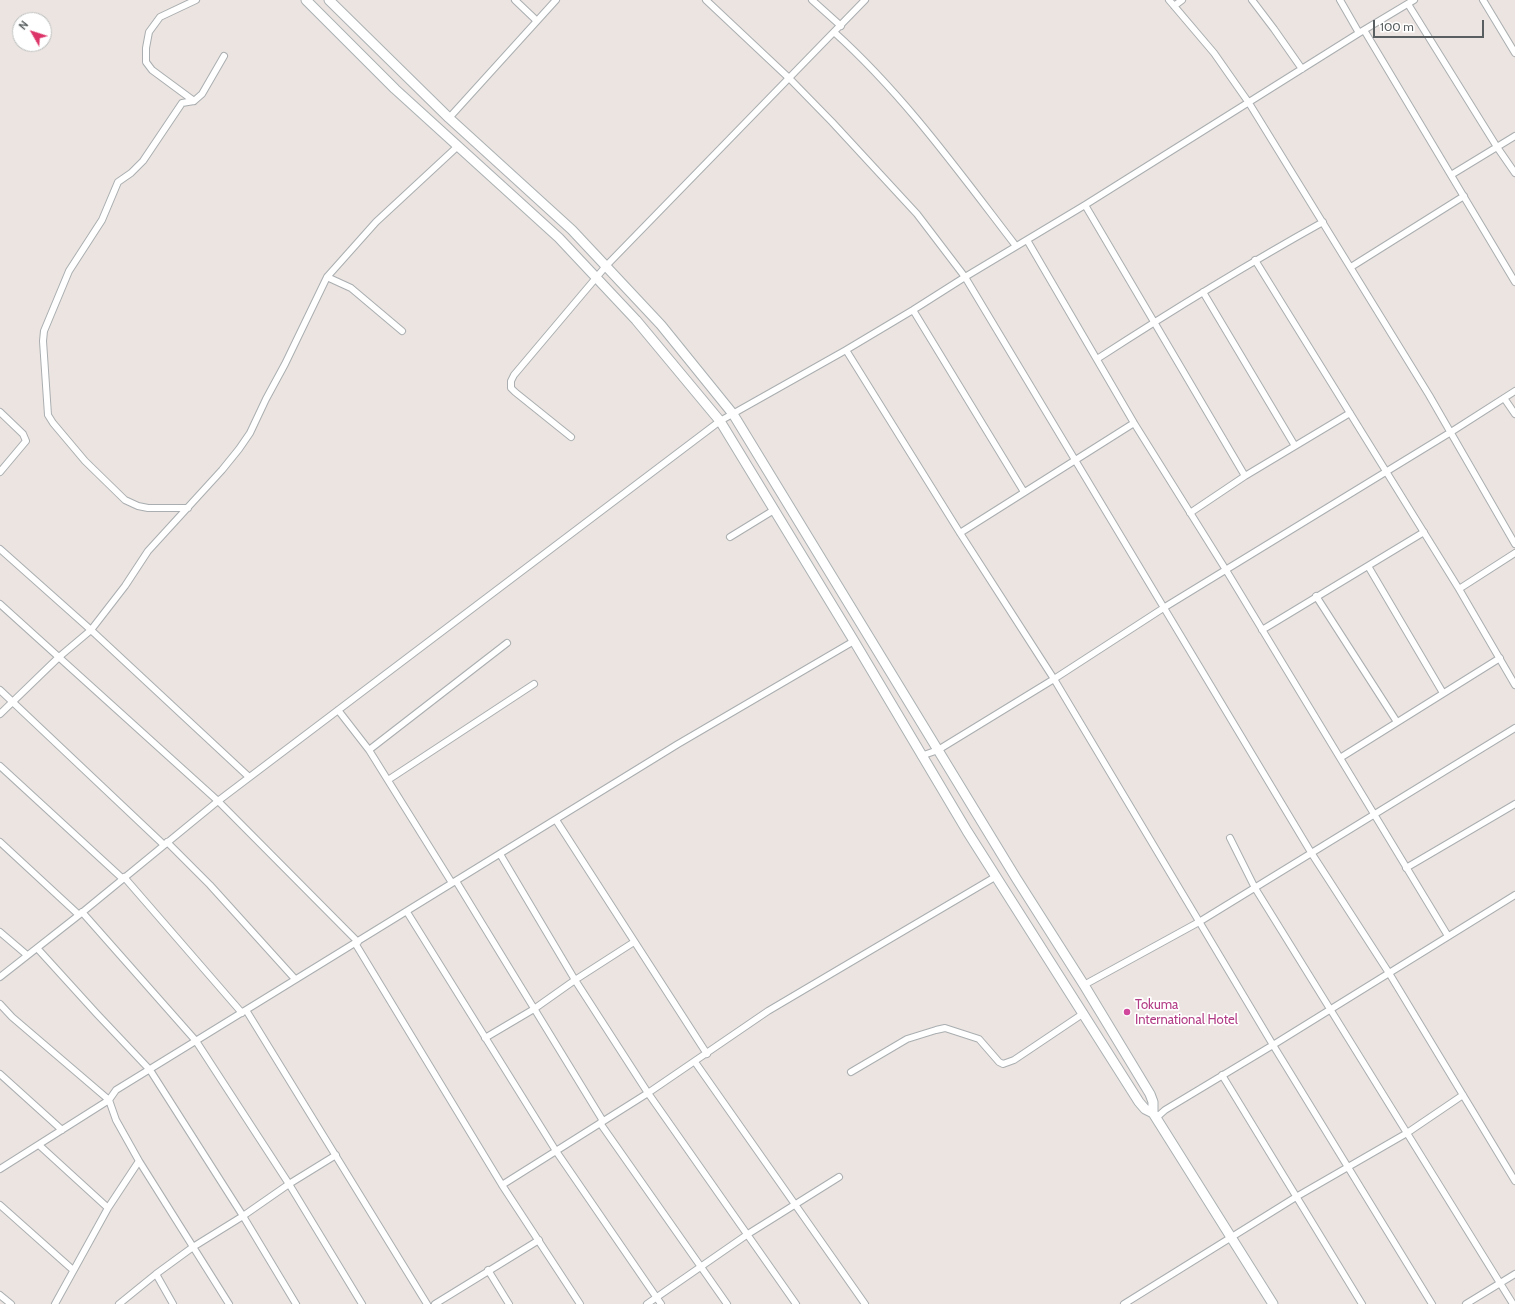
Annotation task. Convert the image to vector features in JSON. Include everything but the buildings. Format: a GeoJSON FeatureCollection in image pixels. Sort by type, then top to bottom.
{"type":"FeatureCollection","features":[{"type":"Feature","properties":{"kind":"main road"},"geometry":{"type":"LineString","coordinates":[[306,0],[395,89],[559,238],[636,320],[720,421],[995,877],[1084,1013],[1139,1102],[1154,1115],[1273,1304]]}},
{"type":"Feature","properties":{"kind":"main road"},"geometry":{"type":"LineString","coordinates":[[329,0],[449,118],[572,230],[661,325],[733,414],[1016,878],[1084,985],[1150,1094],[1153,1102],[1154,1115]]}},
{"type":"Feature","properties":{"kind":"street"},"geometry":{"type":"LineString","coordinates":[[194,101],[152,70],[146,62],[146,48],[149,32],[160,17],[196,0]]}},
{"type":"Feature","properties":{"kind":"street"},"geometry":{"type":"LineString","coordinates":[[515,0],[537,21]]}},
{"type":"Feature","properties":{"kind":"street"},"geometry":{"type":"LineString","coordinates":[[449,118],[556,0]]}},
{"type":"Feature","properties":{"kind":"street"},"geometry":{"type":"LineString","coordinates":[[706,0],[790,79],[832,122],[916,214],[965,277],[1165,607],[1312,854],[1389,973],[1515,1181]]}},
{"type":"Feature","properties":{"kind":"street"},"geometry":{"type":"LineString","coordinates":[[812,0],[840,26]]}},
{"type":"Feature","properties":{"kind":"street"},"geometry":{"type":"LineString","coordinates":[[571,437],[511,388],[511,381],[514,375],[606,266],[790,79],[865,0]]}},
{"type":"Feature","properties":{"kind":"street"},"geometry":{"type":"LineString","coordinates":[[1169,0],[1214,53],[1249,103],[1451,432],[1515,544]]}},
{"type":"Feature","properties":{"kind":"street"},"geometry":{"type":"LineString","coordinates":[[1174,6],[1182,0]]}},
{"type":"Feature","properties":{"kind":"street"},"geometry":{"type":"LineString","coordinates":[[1252,0],[1274,28],[1302,69]]}},
{"type":"Feature","properties":{"kind":"street"},"geometry":{"type":"LineString","coordinates":[[1340,0],[1362,31],[1464,196],[1515,282]]}},
{"type":"Feature","properties":{"kind":"street"},"geometry":{"type":"LineString","coordinates":[[0,977],[249,777],[720,421],[914,310],[1414,0]]}},
{"type":"Feature","properties":{"kind":"street"},"geometry":{"type":"LineString","coordinates":[[1483,0],[1515,53]]}},
{"type":"Feature","properties":{"kind":"street"},"geometry":{"type":"LineString","coordinates":[[1408,4],[1497,147],[1515,173]]}},
{"type":"Feature","properties":{"kind":"street"},"geometry":{"type":"LineString","coordinates":[[834,32],[855,51],[908,108],[1016,246]]}},
{"type":"Feature","properties":{"kind":"street"},"geometry":{"type":"LineString","coordinates":[[188,508],[148,508],[138,506],[125,500],[85,461],[48,415],[43,341],[44,331],[69,271],[102,220],[118,182],[131,173],[143,161],[182,104],[194,101],[202,94],[224,56]]}},
{"type":"Feature","properties":{"kind":"street"},"geometry":{"type":"LineString","coordinates":[[1451,175],[1515,136]]}},
{"type":"Feature","properties":{"kind":"street"},"geometry":{"type":"LineString","coordinates":[[0,714],[59,656],[91,630],[125,586],[148,552],[239,449],[250,433],[327,277],[376,222],[458,146]]}},
{"type":"Feature","properties":{"kind":"street"},"geometry":{"type":"LineString","coordinates":[[1351,268],[1464,196]]}},
{"type":"Feature","properties":{"kind":"street"},"geometry":{"type":"LineString","coordinates":[[1085,205],[1245,476]]}},
{"type":"Feature","properties":{"kind":"street"},"geometry":{"type":"LineString","coordinates":[[1097,359],[1202,292],[1323,222]]}},
{"type":"Feature","properties":{"kind":"street"},"geometry":{"type":"LineString","coordinates":[[1027,240],[1134,423],[1226,570],[1448,936]]}},
{"type":"Feature","properties":{"kind":"street"},"geometry":{"type":"LineString","coordinates":[[1256,260],[1459,589],[1515,685]]}},
{"type":"Feature","properties":{"kind":"street"},"geometry":{"type":"LineString","coordinates":[[327,277],[351,288],[402,331]]}},
{"type":"Feature","properties":{"kind":"street"},"geometry":{"type":"LineString","coordinates":[[1202,292],[1295,446]]}},
{"type":"Feature","properties":{"kind":"street"},"geometry":{"type":"LineString","coordinates":[[914,310],[1024,492]]}},
{"type":"Feature","properties":{"kind":"street"},"geometry":{"type":"LineString","coordinates":[[846,350],[960,533],[1054,679],[1273,1045],[1432,1304]]}},
{"type":"Feature","properties":{"kind":"street"},"geometry":{"type":"LineString","coordinates":[[922,756],[938,750],[1054,679],[1165,607],[1451,432],[1515,391]]}},
{"type":"Feature","properties":{"kind":"street"},"geometry":{"type":"LineString","coordinates":[[1504,398],[1515,414]]}},
{"type":"Feature","properties":{"kind":"street"},"geometry":{"type":"LineString","coordinates":[[0,412],[23,434],[26,441],[0,472]]}},
{"type":"Feature","properties":{"kind":"street"},"geometry":{"type":"LineString","coordinates":[[1190,513],[1245,476],[1350,414]]}},
{"type":"Feature","properties":{"kind":"street"},"geometry":{"type":"LineString","coordinates":[[960,533],[1134,423]]}},
{"type":"Feature","properties":{"kind":"street"},"geometry":{"type":"LineString","coordinates":[[730,537],[774,510]]}},
{"type":"Feature","properties":{"kind":"street"},"geometry":{"type":"LineString","coordinates":[[1262,630],[1424,532]]}},
{"type":"Feature","properties":{"kind":"street"},"geometry":{"type":"LineString","coordinates":[[0,549],[91,630],[249,777]]}},
{"type":"Feature","properties":{"kind":"street"},"geometry":{"type":"LineString","coordinates":[[1459,589],[1515,553]]}},
{"type":"Feature","properties":{"kind":"street"},"geometry":{"type":"LineString","coordinates":[[1368,566],[1443,693]]}},
{"type":"Feature","properties":{"kind":"street"},"geometry":{"type":"LineString","coordinates":[[1316,596],[1397,722]]}},
{"type":"Feature","properties":{"kind":"street"},"geometry":{"type":"LineString","coordinates":[[0,604],[218,801],[357,942],[502,1185],[580,1304]]}},
{"type":"Feature","properties":{"kind":"street"},"geometry":{"type":"LineString","coordinates":[[0,1169],[109,1100],[116,1090],[295,979],[407,912],[678,744],[854,641]]}},
{"type":"Feature","properties":{"kind":"street"},"geometry":{"type":"LineString","coordinates":[[369,750],[507,643]]}},
{"type":"Feature","properties":{"kind":"street"},"geometry":{"type":"LineString","coordinates":[[1340,758],[1500,658]]}},
{"type":"Feature","properties":{"kind":"street"},"geometry":{"type":"LineString","coordinates":[[388,780],[534,684]]}},
{"type":"Feature","properties":{"kind":"street"},"geometry":{"type":"LineString","coordinates":[[0,690],[210,885],[295,979]]}},
{"type":"Feature","properties":{"kind":"street"},"geometry":{"type":"LineString","coordinates":[[338,710],[369,750],[454,882],[534,1009],[602,1122],[727,1304]]}},
{"type":"Feature","properties":{"kind":"street"},"geometry":{"type":"LineString","coordinates":[[1084,985],[1199,922],[1515,728]]}},
{"type":"Feature","properties":{"kind":"street"},"geometry":{"type":"LineString","coordinates":[[0,766],[124,878],[244,1012],[336,1155],[427,1304]]}},
{"type":"Feature","properties":{"kind":"street"},"geometry":{"type":"LineString","coordinates":[[1406,868],[1515,804]]}},
{"type":"Feature","properties":{"kind":"street"},"geometry":{"type":"LineString","coordinates":[[556,820],[707,1054]]}},
{"type":"Feature","properties":{"kind":"street"},"geometry":{"type":"LineString","coordinates":[[1230,838],[1255,888],[1513,1304]]}},
{"type":"Feature","properties":{"kind":"street"},"geometry":{"type":"LineString","coordinates":[[0,842],[80,914],[196,1041],[289,1184],[362,1304]]}},
{"type":"Feature","properties":{"kind":"street"},"geometry":{"type":"LineString","coordinates":[[500,854],[574,980],[648,1093],[796,1304]]}},
{"type":"Feature","properties":{"kind":"street"},"geometry":{"type":"LineString","coordinates":[[502,1185],[648,1093],[768,1011],[995,877]]}},
{"type":"Feature","properties":{"kind":"street"},"geometry":{"type":"LineString","coordinates":[[1154,1115],[1165,1110],[1273,1045],[1515,895]]}},
{"type":"Feature","properties":{"kind":"street"},"geometry":{"type":"LineString","coordinates":[[407,912],[556,1151],[660,1304]]}},
{"type":"Feature","properties":{"kind":"street"},"geometry":{"type":"LineString","coordinates":[[0,932],[27,955]]}},
{"type":"Feature","properties":{"kind":"street"},"geometry":{"type":"LineString","coordinates":[[485,1038],[534,1009],[574,980],[634,942]]}},
{"type":"Feature","properties":{"kind":"street"},"geometry":{"type":"LineString","coordinates":[[37,948],[150,1070],[243,1216],[296,1304]]}},
{"type":"Feature","properties":{"kind":"street"},"geometry":{"type":"LineString","coordinates":[[0,1004],[12,1017],[109,1100],[116,1120],[139,1160],[229,1304]]}},
{"type":"Feature","properties":{"kind":"street"},"geometry":{"type":"LineString","coordinates":[[851,1072],[907,1039],[946,1028],[979,1039],[999,1062],[1003,1064],[1014,1060],[1084,1013]]}},
{"type":"Feature","properties":{"kind":"street"},"geometry":{"type":"LineString","coordinates":[[695,1062],[865,1304]]}},
{"type":"Feature","properties":{"kind":"street"},"geometry":{"type":"LineString","coordinates":[[0,1074],[62,1130]]}},
{"type":"Feature","properties":{"kind":"street"},"geometry":{"type":"LineString","coordinates":[[1222,1075],[1362,1304]]}},
{"type":"Feature","properties":{"kind":"street"},"geometry":{"type":"LineString","coordinates":[[1124,1304],[1296,1197],[1407,1133],[1463,1095]]}},
{"type":"Feature","properties":{"kind":"street"},"geometry":{"type":"LineString","coordinates":[[38,1145],[108,1208]]}},
{"type":"Feature","properties":{"kind":"street"},"geometry":{"type":"LineString","coordinates":[[119,1304],[193,1247],[336,1155]]}},
{"type":"Feature","properties":{"kind":"street"},"geometry":{"type":"LineString","coordinates":[[55,1304],[108,1208],[139,1160]]}},
{"type":"Feature","properties":{"kind":"street"},"geometry":{"type":"LineString","coordinates":[[647,1304],[748,1234],[839,1177]]}},
{"type":"Feature","properties":{"kind":"street"},"geometry":{"type":"LineString","coordinates":[[0,1205],[73,1270]]}},
{"type":"Feature","properties":{"kind":"street"},"geometry":{"type":"LineString","coordinates":[[437,1303],[488,1270],[539,1240]]}},
{"type":"Feature","properties":{"kind":"street"},"geometry":{"type":"LineString","coordinates":[[488,1270],[509,1304]]}},
{"type":"Feature","properties":{"kind":"street"},"geometry":{"type":"LineString","coordinates":[[156,1274],[173,1304]]}},
{"type":"Feature","properties":{"kind":"street"},"geometry":{"type":"LineString","coordinates":[[1466,1304],[1515,1274]]}},
{"type":"Feature","properties":{"kind":"street"},"geometry":{"type":"LineString","coordinates":[[0,1296],[11,1304]]}},
{"type":"Feature","properties":{"kind":"place","name":"Tokuma International Hotel"},"geometry":{"type":"Point","coordinates":[1127,1012]}}]}
